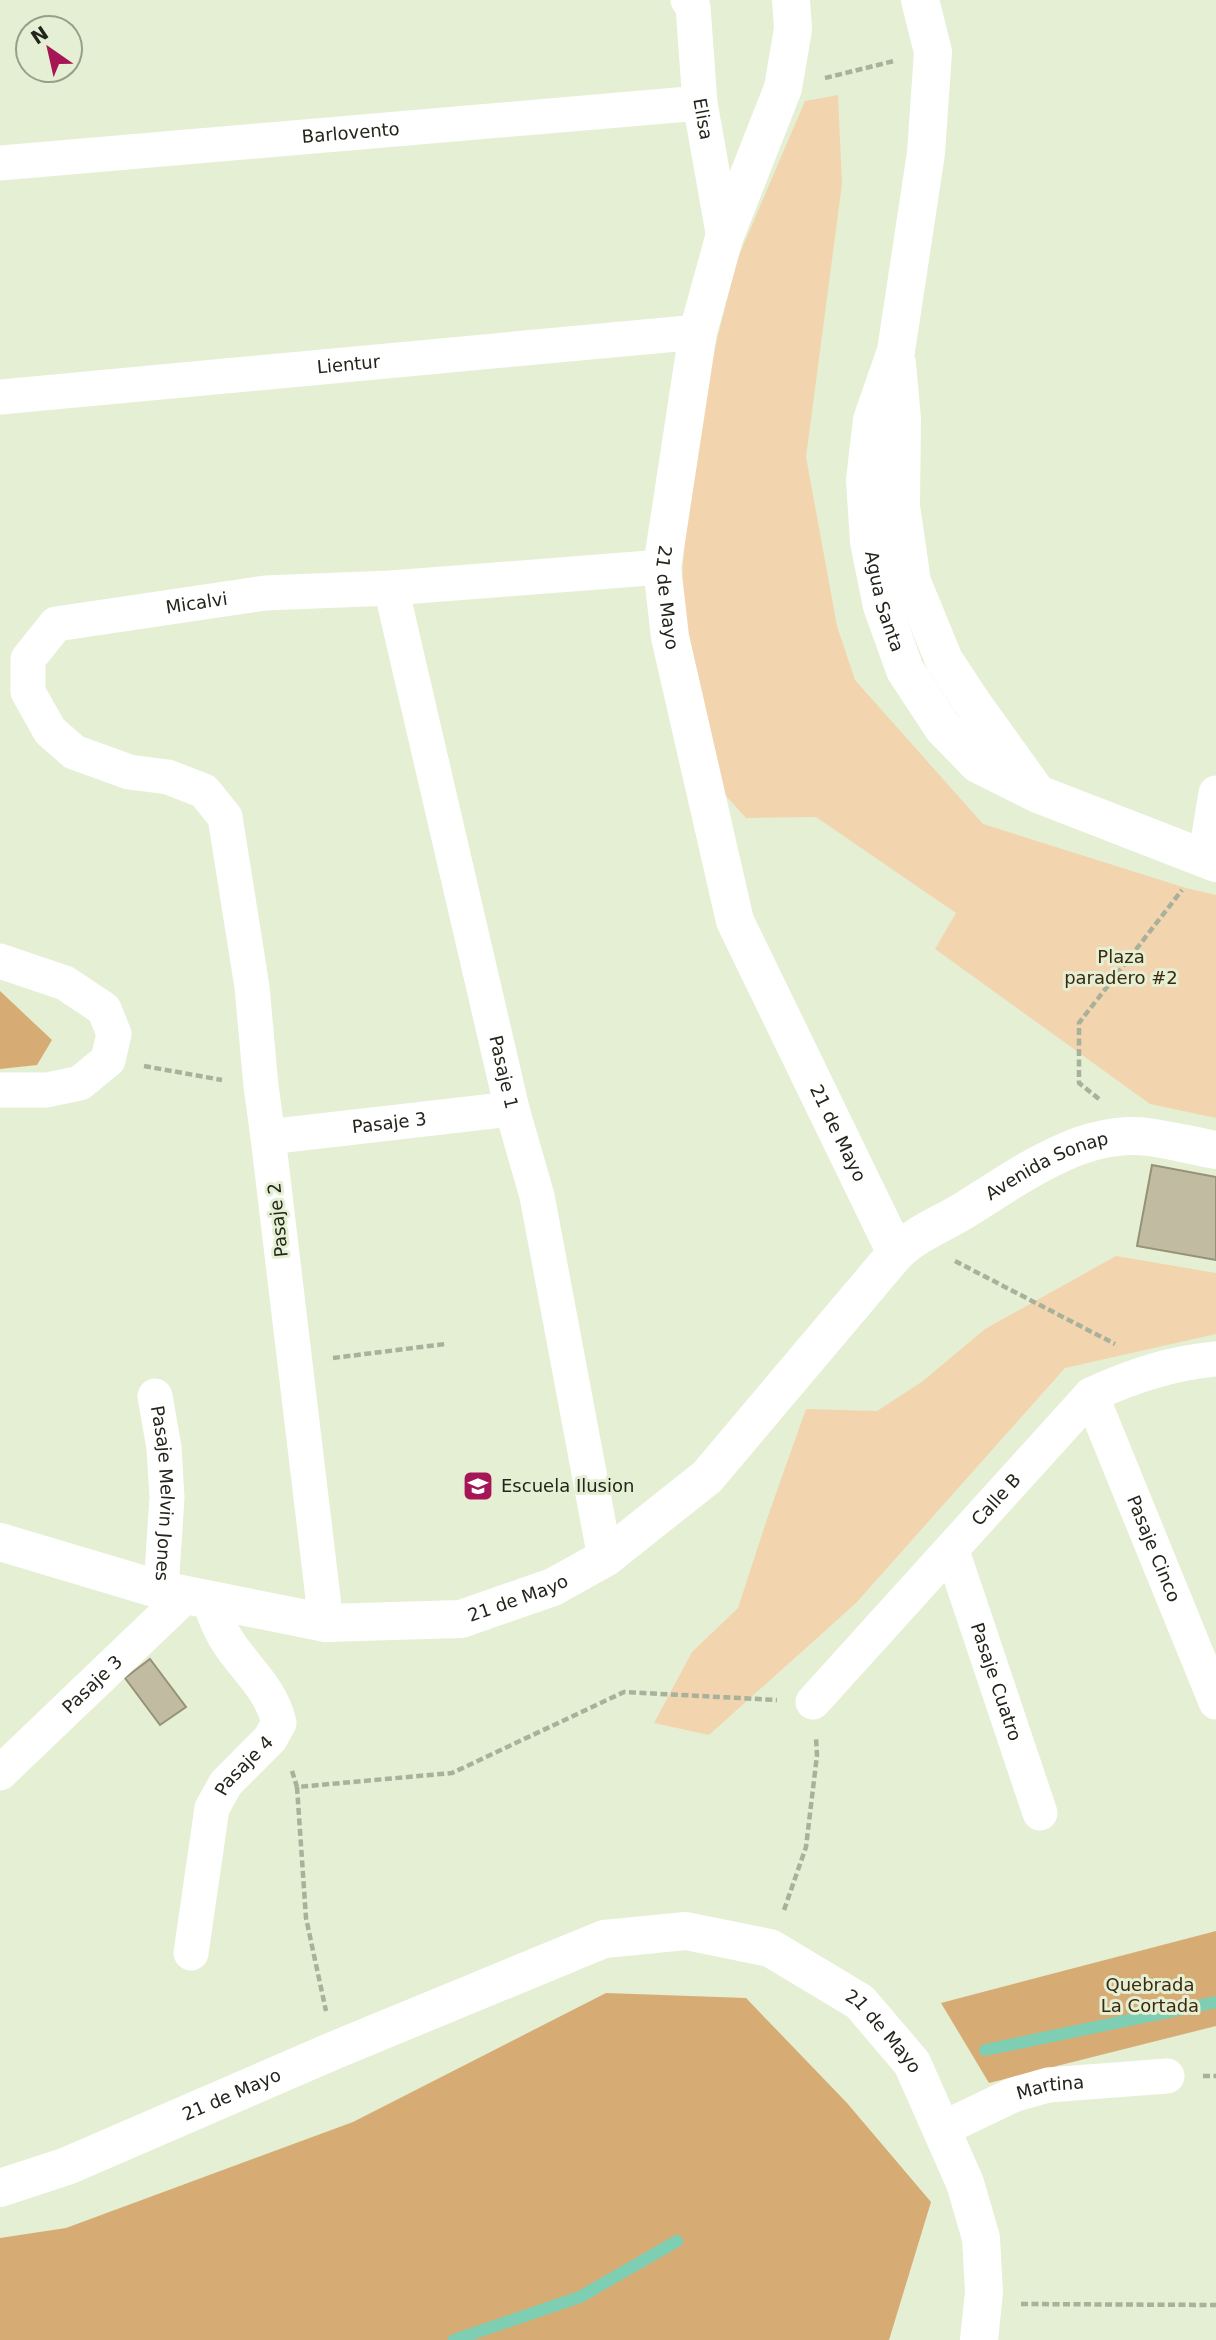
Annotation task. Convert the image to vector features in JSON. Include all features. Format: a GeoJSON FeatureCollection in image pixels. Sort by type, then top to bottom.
{"type":"FeatureCollection","features":[{"type":"Feature","properties":{"kind":"street","name":"Elisa"},"geometry":{"type":"LineString","coordinates":[[688,0],[693,7],[700,103],[724,238]]}},
{"type":"Feature","properties":{"kind":"street","name":"21 de Mayo"},"geometry":{"type":"LineString","coordinates":[[0,1542],[185,1595],[326,1623],[461,1619],[554,1587],[605,1558],[707,1477],[903,1246],[735,921],[670,637],[662,567],[698,332],[724,238],[783,88],[793,29],[791,0]]}},
{"type":"Feature","properties":{"kind":"street","name":"Agua Santa"},"geometry":{"type":"LineString","coordinates":[[920,0],[933,52],[926,153],[895,351],[872,420],[865,480],[869,542],[882,606],[905,670],[943,728],[978,764],[1038,794],[1211,861]]}},
{"type":"Feature","properties":{"kind":"street","name":"Barlovento"},"geometry":{"type":"LineString","coordinates":[[0,163],[700,103]]}},
{"type":"Feature","properties":{"kind":"street","name":"Lientur"},"geometry":{"type":"LineString","coordinates":[[0,397],[698,332]]}},
{"type":"Feature","properties":{"kind":"street","name":"Micalvi"},"geometry":{"type":"LineString","coordinates":[[225,817],[204,791],[168,777],[129,772],[74,752],[50,730],[27,692],[28,659],[56,624],[265,593],[391,587],[662,567]]}},
{"type":"Feature","properties":{"kind":"street","name":"Pasaje 1"},"geometry":{"type":"LineString","coordinates":[[391,587],[512,1109],[537,1196],[605,1558]]}},
{"type":"Feature","properties":{"kind":"street"},"geometry":{"type":"LineString","coordinates":[[1211,861],[1216,793]]}},
{"type":"Feature","properties":{"kind":"street","name":"Pasaje 2"},"geometry":{"type":"LineString","coordinates":[[225,817],[252,987],[261,1086],[326,1623]]}},
{"type":"Feature","properties":{"kind":"street"},"geometry":{"type":"LineString","coordinates":[[0,961],[65,983],[104,1009],[114,1034],[107,1060],[80,1083],[47,1090],[0,1090]]}},
{"type":"Feature","properties":{"kind":"street","name":"Pasaje 3"},"geometry":{"type":"LineString","coordinates":[[268,1137],[512,1109]]}},
{"type":"Feature","properties":{"kind":"street","name":"Avenida Sonap"},"geometry":{"type":"LineString","coordinates":[[903,1246],[1022,1175],[1080,1145],[1114,1138],[1146,1137],[1216,1150]]}},
{"type":"Feature","properties":{"kind":"street","name":"Calle B"},"geometry":{"type":"LineString","coordinates":[[813,1702],[1091,1395],[1160,1368],[1216,1359]]}},
{"type":"Feature","properties":{"kind":"street","name":"Pasaje Cinco"},"geometry":{"type":"LineString","coordinates":[[1091,1395],[1216,1702]]}},
{"type":"Feature","properties":{"kind":"street","name":"Pasaje Melvin Jones"},"geometry":{"type":"LineString","coordinates":[[155,1396],[164,1448],[167,1497],[185,1595]]}},
{"type":"Feature","properties":{"kind":"street","name":"Pasaje Cuatro"},"geometry":{"type":"LineString","coordinates":[[952,1551],[1040,1813]]}},
{"type":"Feature","properties":{"kind":"street","name":"Pasaje 3"},"geometry":{"type":"LineString","coordinates":[[0,1773],[185,1595]]}},
{"type":"Feature","properties":{"kind":"street","name":"Pasaje 4"},"geometry":{"type":"LineString","coordinates":[[185,1595],[226,1638],[265,1689],[276,1709],[279,1723],[270,1738],[226,1783],[212,1808],[191,1953]]}},
{"type":"Feature","properties":{"kind":"street","name":"21 de Mayo"},"geometry":{"type":"LineString","coordinates":[[0,2188],[67,2166],[335,2050],[604,1939],[686,1931],[770,1948],[860,2002],[912,2063],[965,2183],[981,2238],[984,2292],[979,2340]]}},
{"type":"Feature","properties":{"kind":"street","name":"Martina"},"geometry":{"type":"LineString","coordinates":[[942,2129],[1013,2095],[1048,2085],[1167,2076]]}},
{"type":"Feature","properties":{"kind":"path"},"geometry":{"type":"LineString","coordinates":[[1146,1137],[1079,1083],[1079,1023],[1211,861]]}},
{"type":"Feature","properties":{"kind":"path"},"geometry":{"type":"LineString","coordinates":[[107,1060],[261,1086]]}},
{"type":"Feature","properties":{"kind":"path"},"geometry":{"type":"LineString","coordinates":[[903,1246],[1160,1368]]}},
{"type":"Feature","properties":{"kind":"path"},"geometry":{"type":"LineString","coordinates":[[294,1363],[445,1344]]}},
{"type":"Feature","properties":{"kind":"path"},"geometry":{"type":"LineString","coordinates":[[297,1787],[452,1773],[624,1692],[813,1702],[817,1755],[806,1847],[770,1948]]}},
{"type":"Feature","properties":{"kind":"path"},"geometry":{"type":"LineString","coordinates":[[279,1723],[297,1787],[306,1918],[335,2050]]}},
{"type":"Feature","properties":{"kind":"path"},"geometry":{"type":"LineString","coordinates":[[1018,2304],[1216,2305]]}},
{"type":"Feature","properties":{"kind":"green space","name":"Plaza paradero #2"},"geometry":{"type":"Polygon","coordinates":[[[838,95],[842,184],[806,457],[837,626],[855,680],[983,824],[1216,895],[1216,1118],[1150,1104],[935,949],[956,913],[816,817],[746,818],[717,786],[680,605],[693,435],[737,260],[805,101],[838,95]]]}},
{"type":"Feature","properties":{"kind":"green space"},"geometry":{"type":"Polygon","coordinates":[[[0,991],[52,1040],[37,1065],[0,1069],[0,991]]]}},
{"type":"Feature","properties":{"kind":"green space"},"geometry":{"type":"Polygon","coordinates":[[[1116,1256],[1216,1273],[1216,1334],[1065,1368],[856,1603],[709,1735],[654,1723],[692,1652],[738,1608],[806,1409],[877,1411],[923,1381],[985,1329],[1116,1256]]]}},
{"type":"Feature","properties":{"kind":"green space","name":"Quebrada La Cortada"},"geometry":{"type":"Polygon","coordinates":[[[1216,1931],[1216,2026],[989,2083],[941,2003],[1216,1931]]]}},
{"type":"Feature","properties":{"kind":"green space"},"geometry":{"type":"Polygon","coordinates":[[[606,1993],[746,1998],[847,2103],[931,2202],[889,2340],[0,2340],[0,2238],[66,2228],[353,2122],[606,1993]]]}},
{"type":"Feature","properties":{"kind":"building"},"geometry":{"type":"Polygon","coordinates":[[[1152,1165],[1216,1177],[1216,1260],[1137,1246],[1152,1165]]]}},
{"type":"Feature","properties":{"kind":"building"},"geometry":{"type":"Polygon","coordinates":[[[150,1659],[186,1707],[160,1725],[125,1678],[150,1659]]]}},
{"type":"Feature","properties":{"kind":"waterway"},"geometry":{"type":"LineString","coordinates":[[985,2050],[1216,2002]]}},
{"type":"Feature","properties":{"kind":"waterway"},"geometry":{"type":"LineString","coordinates":[[454,2340],[580,2297],[677,2241]]}},
{"type":"Feature","properties":{"kind":"place","name":"Escuela Ilusion"},"geometry":{"type":"Point","coordinates":[478,1486]}}]}
